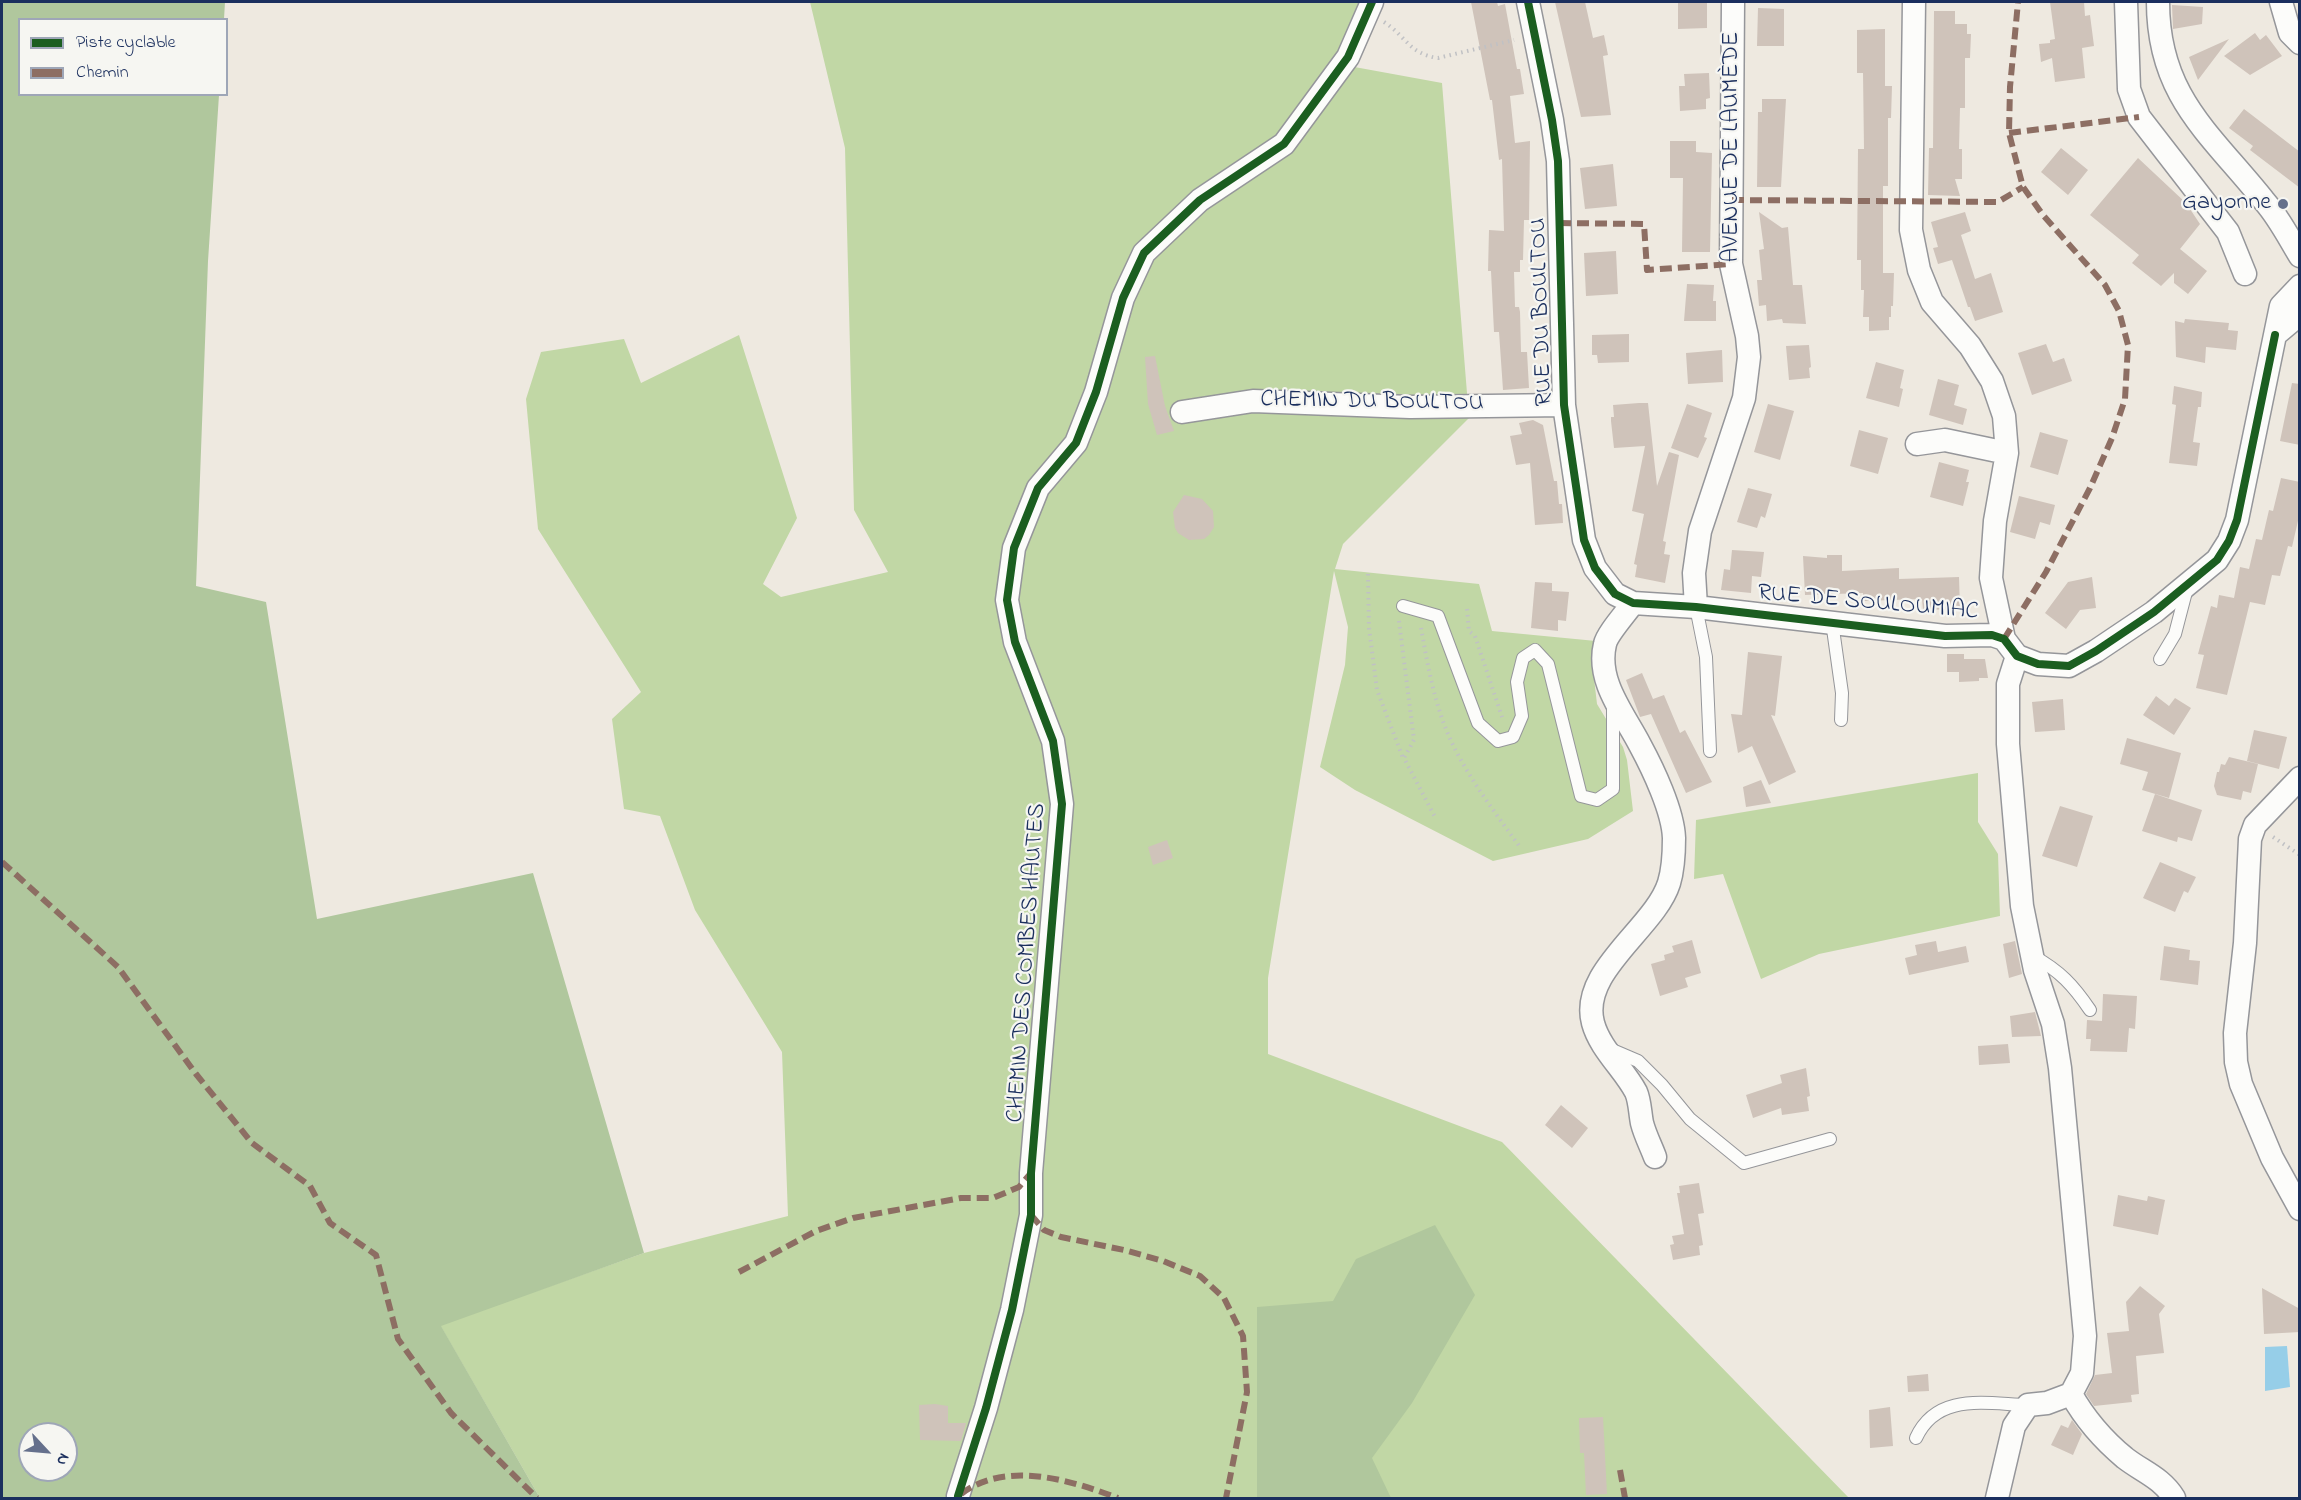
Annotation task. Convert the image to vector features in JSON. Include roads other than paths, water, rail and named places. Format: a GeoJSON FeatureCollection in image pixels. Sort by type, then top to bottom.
{"type":"FeatureCollection","features":[{"type":"Feature","properties":{"kind":"street","name":"RUE DU BOULTOU"},"geometry":{"type":"LineString","coordinates":[[1528,2],[1558,161],[1564,405],[1584,540],[1594,568],[1615,594],[1633,603]]}},
{"type":"Feature","properties":{"kind":"street","name":"AVENUE DE LAUMÈDE"},"geometry":{"type":"LineString","coordinates":[[1696,607],[1694,573],[1700,531],[1744,398],[1749,357],[1747,336],[1731,264],[1734,2]]}},
{"type":"Feature","properties":{"kind":"street"},"geometry":{"type":"LineString","coordinates":[[1914,2],[1911,230],[1919,270],[1932,302],[1970,346],[1992,381],[2004,416],[2007,453],[1995,521],[1991,578],[2011,647],[2008,684],[2008,744],[2022,906],[2031,956],[2053,1024],[2060,1068],[2085,1336],[2082,1373],[2071,1394],[2047,1403],[2028,1405],[2014,1426],[1997,1498]]}},
{"type":"Feature","properties":{"kind":"street"},"geometry":{"type":"LineString","coordinates":[[2127,2],[2129,89],[2139,117],[2228,232],[2245,274]]}},
{"type":"Feature","properties":{"kind":"street"},"geometry":{"type":"LineString","coordinates":[[2158,2],[2158,24],[2164,56],[2178,92],[2199,125],[2267,204],[2300,256]]}},
{"type":"Feature","properties":{"kind":"street"},"geometry":{"type":"LineString","coordinates":[[2281,2],[2290,33],[2300,44]]}},
{"type":"Feature","properties":{"kind":"street","name":"CHEMIN DES COMBES HAUTES"},"geometry":{"type":"LineString","coordinates":[[958,1496],[986,1408],[1012,1310],[1030,1215],[1033,1149],[1062,804],[1053,741],[1015,642],[1007,600],[1014,548],[1038,488],[1076,443],[1096,392],[1123,298],[1144,253],[1200,200],[1284,144],[1348,57],[1368,9]]}},
{"type":"Feature","properties":{"kind":"street","name":"RUE DE SOULOUMIAC"},"geometry":{"type":"LineString","coordinates":[[1633,603],[1696,607],[1945,636],[1992,635],[2038,664],[2069,666],[2144,619],[2217,561],[2229,541],[2237,520],[2281,306],[2300,286]]}},
{"type":"Feature","properties":{"kind":"street"},"geometry":{"type":"LineString","coordinates":[[2275,335],[2300,314]]}},
{"type":"Feature","properties":{"kind":"street","name":"CHEMIN DU BOULTOU"},"geometry":{"type":"LineString","coordinates":[[1182,412],[1253,401],[1410,407],[1564,405]]}},
{"type":"Feature","properties":{"kind":"street"},"geometry":{"type":"LineString","coordinates":[[1917,444],[1945,440],[2007,453]]}},
{"type":"Feature","properties":{"kind":"street"},"geometry":{"type":"LineString","coordinates":[[1633,603],[1605,643],[1604,668],[1613,700],[1639,743],[1661,789],[1674,836],[1668,884],[1653,910],[1605,970],[1593,996],[1593,1022],[1606,1047],[1637,1094],[1642,1124],[1655,1157]]}},
{"type":"Feature","properties":{"kind":"street"},"geometry":{"type":"LineString","coordinates":[[2300,778],[2255,825],[2250,839],[2245,943],[2235,1033],[2236,1062],[2241,1084],[2272,1158],[2300,1209]]}},
{"type":"Feature","properties":{"kind":"street"},"geometry":{"type":"LineString","coordinates":[[2071,1394],[2086,1420],[2125,1458],[2162,1482],[2174,1498]]}},
{"type":"Feature","properties":{"kind":"lane"},"geometry":{"type":"LineString","coordinates":[[2160,659],[2175,634],[2188,584]]}},
{"type":"Feature","properties":{"kind":"lane"},"geometry":{"type":"LineString","coordinates":[[1403,606],[1438,616],[1478,723],[1498,741],[1513,737],[1522,716],[1517,682],[1523,658],[1535,650],[1548,664],[1581,796],[1597,800],[1613,789],[1613,700]]}},
{"type":"Feature","properties":{"kind":"lane"},"geometry":{"type":"LineString","coordinates":[[1696,607],[1706,657],[1710,751]]}},
{"type":"Feature","properties":{"kind":"lane"},"geometry":{"type":"LineString","coordinates":[[1832,622],[1842,693],[1841,720]]}},
{"type":"Feature","properties":{"kind":"lane"},"geometry":{"type":"LineString","coordinates":[[2031,956],[2054,968],[2073,986],[2091,1010]]}},
{"type":"Feature","properties":{"kind":"lane"},"geometry":{"type":"LineString","coordinates":[[1606,1047],[1638,1061],[1662,1085],[1690,1119],[1744,1163],[1830,1139]]}},
{"type":"Feature","properties":{"kind":"lane"},"geometry":{"type":"LineString","coordinates":[[1916,1438],[1921,1426],[1937,1410],[1962,1403],[2028,1405]]}},
{"type":"Feature","properties":{"kind":"water"},"geometry":{"type":"Polygon","coordinates":[[[2287,1346],[2290,1387],[2265,1391],[2265,1347],[2287,1346]]]}},
{"type":"Feature","properties":{"kind":"place","name":"Gayonne"},"geometry":{"type":"Point","coordinates":[2283,204]}}]}
